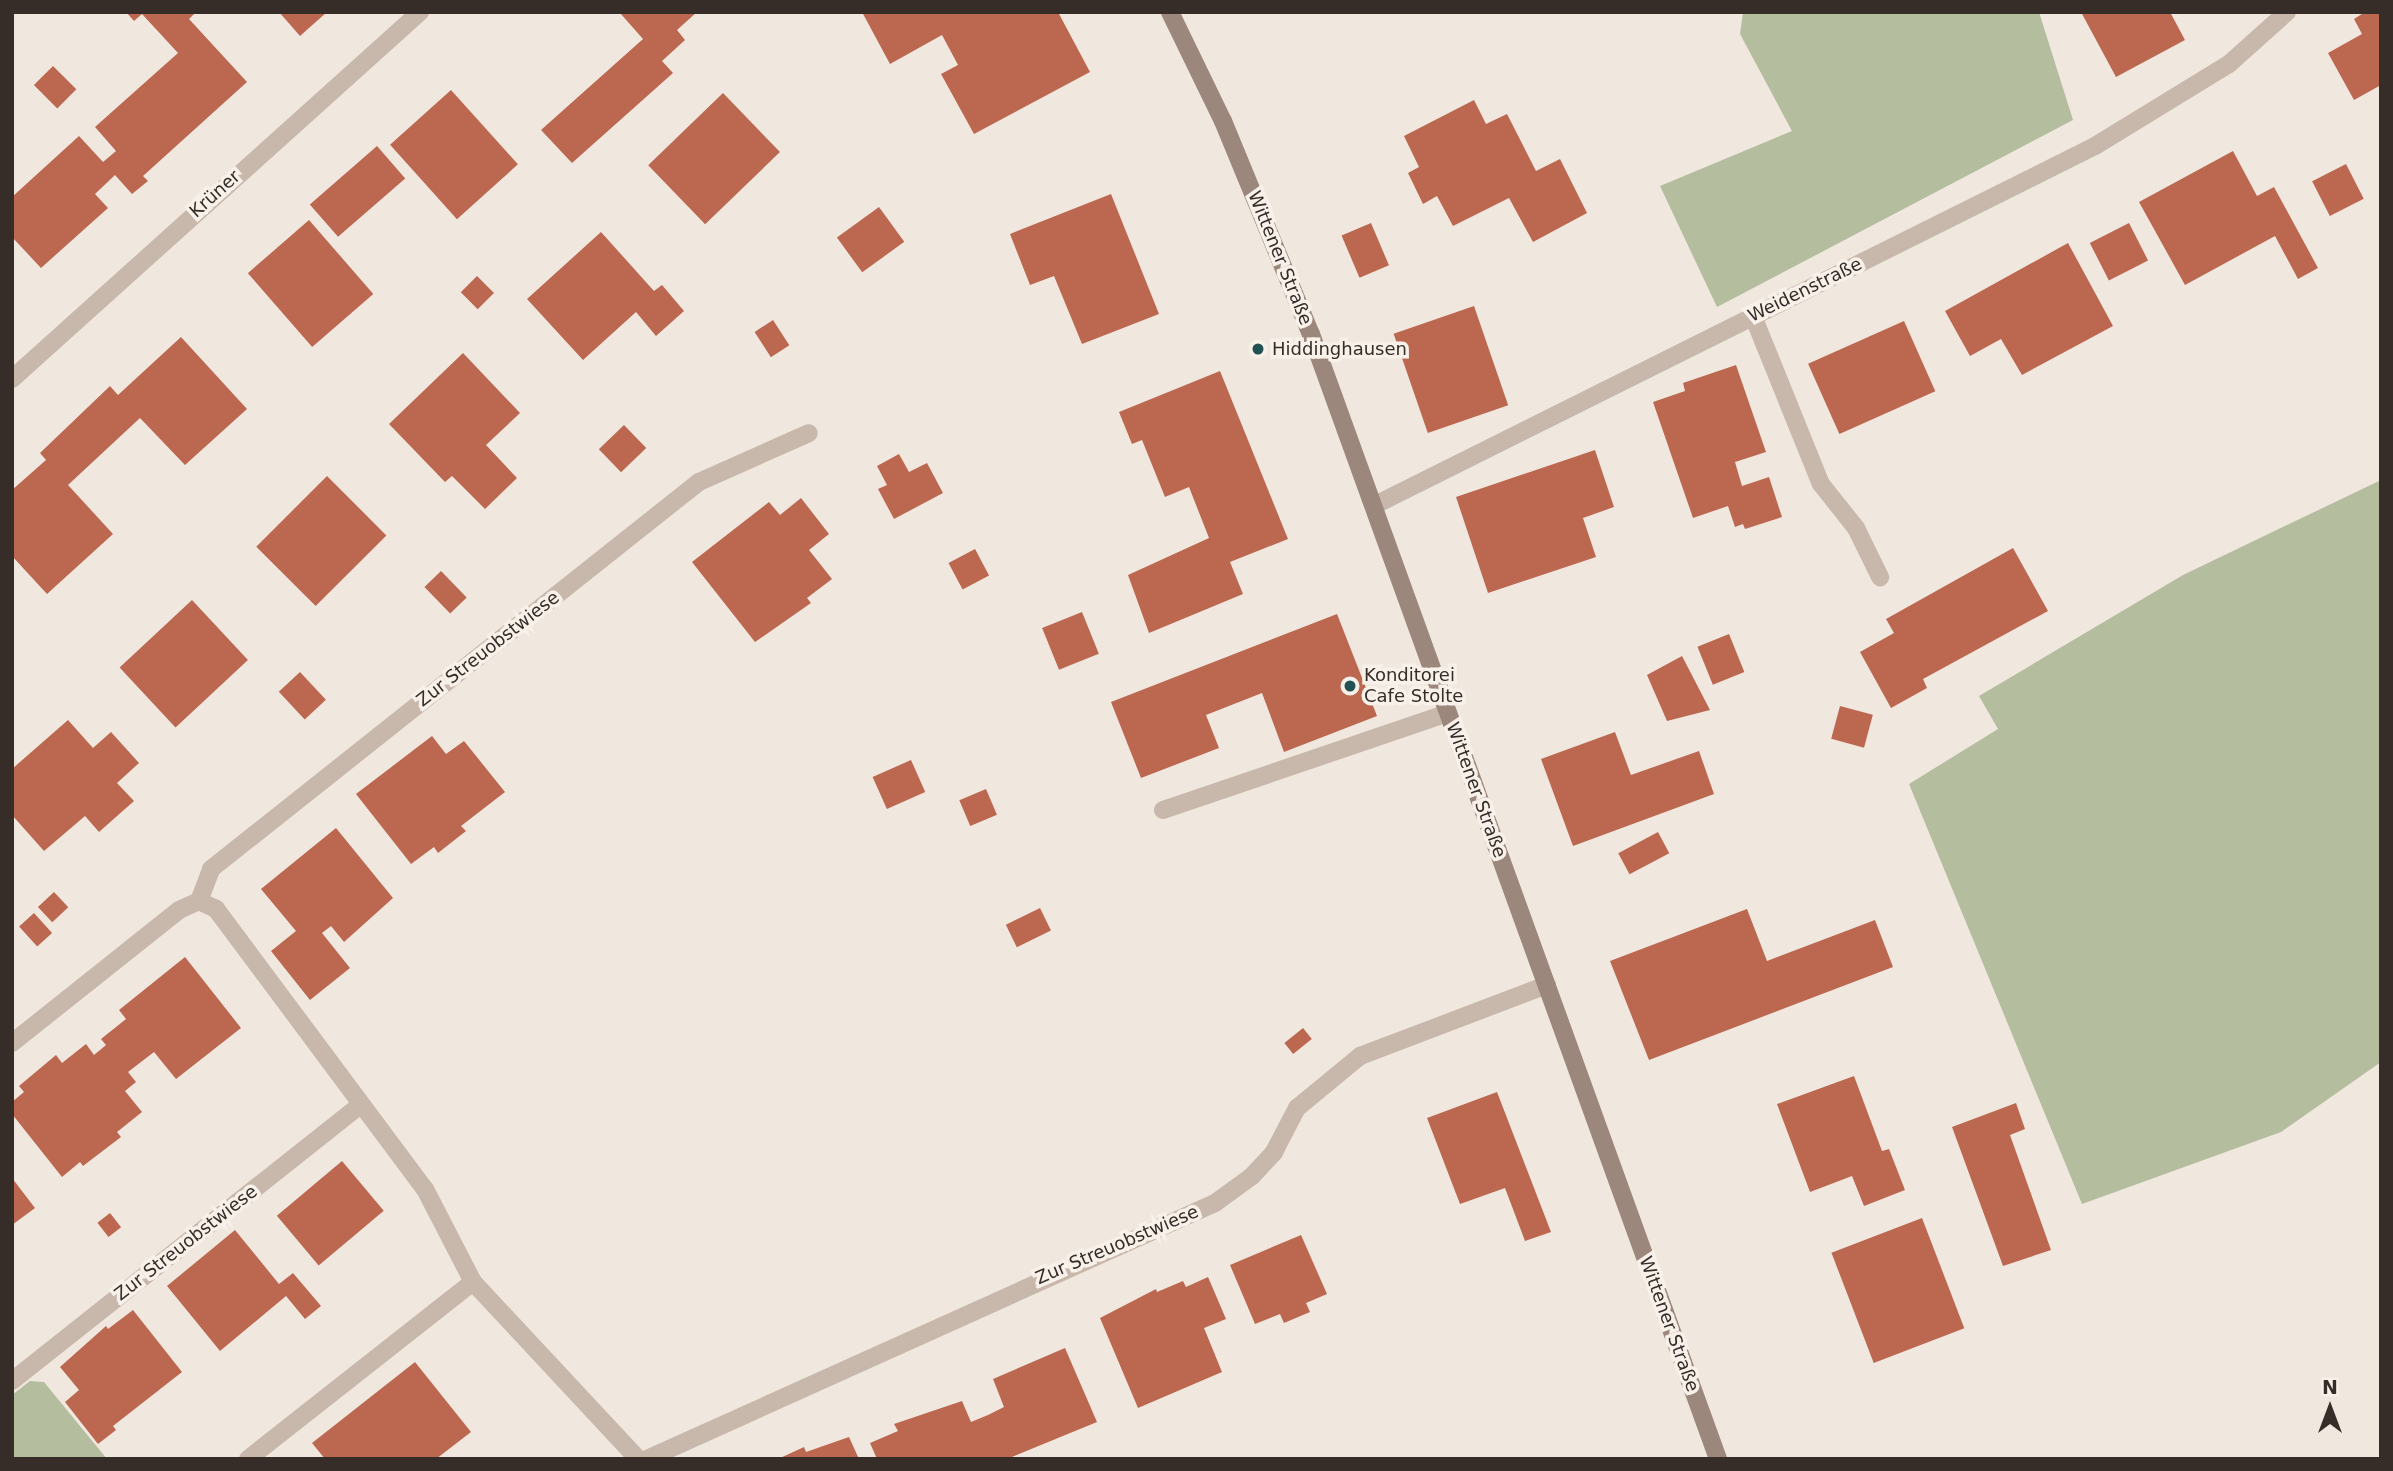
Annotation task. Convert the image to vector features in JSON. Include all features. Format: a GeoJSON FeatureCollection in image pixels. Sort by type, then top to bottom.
{"type":"FeatureCollection","features":[{"type":"Feature","properties":{"kind":"main road","name":"Wittener Straße"},"geometry":{"type":"LineString","coordinates":[[1170,12],[1234,146],[1311,334],[1718,1459]]}},
{"type":"Feature","properties":{"kind":"street","name":"Krüner"},"geometry":{"type":"LineString","coordinates":[[12,379],[419,12]]}},
{"type":"Feature","properties":{"kind":"street","name":"Weidenstraße"},"geometry":{"type":"LineString","coordinates":[[1375,505],[2095,146],[2229,64],[2287,12]]}},
{"type":"Feature","properties":{"kind":"street"},"geometry":{"type":"LineString","coordinates":[[1754,316],[1821,484],[1856,528],[1880,577]]}},
{"type":"Feature","properties":{"kind":"street","name":"Zur Streuobstwiese"},"geometry":{"type":"LineString","coordinates":[[199,901],[211,869],[699,482],[809,433]]}},
{"type":"Feature","properties":{"kind":"street"},"geometry":{"type":"LineString","coordinates":[[1163,810],[1448,713]]}},
{"type":"Feature","properties":{"kind":"street"},"geometry":{"type":"LineString","coordinates":[[12,1043],[179,910],[199,901],[216,909],[425,1189],[473,1282],[638,1459]]}},
{"type":"Feature","properties":{"kind":"street","name":"Zur Streuobstwiese"},"geometry":{"type":"LineString","coordinates":[[647,1459],[1215,1203],[1252,1176],[1274,1152],[1297,1108],[1360,1056],[1547,985]]}},
{"type":"Feature","properties":{"kind":"street","name":"Zur Streuobstwiese"},"geometry":{"type":"LineString","coordinates":[[12,1381],[360,1105]]}},
{"type":"Feature","properties":{"kind":"street"},"geometry":{"type":"LineString","coordinates":[[248,1459],[473,1282]]}},
{"type":"Feature","properties":{"kind":"green space"},"geometry":{"type":"Polygon","coordinates":[[[1743,12],[2039,12],[2073,120],[1717,307],[1660,186],[1792,131],[1740,34],[1743,12]]]}},
{"type":"Feature","properties":{"kind":"green space"},"geometry":{"type":"Polygon","coordinates":[[[2381,480],[2381,1062],[2281,1132],[2082,1204],[1909,784],[1998,729],[1979,696],[2183,575],[2381,480]]]}},
{"type":"Feature","properties":{"kind":"green space"},"geometry":{"type":"Polygon","coordinates":[[[30,1381],[44,1382],[107,1459],[12,1459],[12,1395],[30,1381]]]}},
{"type":"Feature","properties":{"kind":"building"},"geometry":{"type":"Polygon","coordinates":[[[126,12],[196,12],[189,19],[247,82],[143,176],[148,181],[132,194],[115,175],[95,194],[108,208],[41,268],[12,237],[12,197],[79,136],[103,162],[116,151],[95,127],[178,53],[142,14],[134,21],[126,12]]]}},
{"type":"Feature","properties":{"kind":"building"},"geometry":{"type":"Polygon","coordinates":[[[279,12],[327,12],[300,36],[279,12]]]}},
{"type":"Feature","properties":{"kind":"building"},"geometry":{"type":"Polygon","coordinates":[[[697,12],[677,30],[685,40],[662,61],[673,73],[572,163],[541,130],[643,39],[620,13],[697,12]]]}},
{"type":"Feature","properties":{"kind":"building"},"geometry":{"type":"Polygon","coordinates":[[[862,12],[1058,12],[1090,72],[974,134],[941,74],[958,65],[942,35],[890,64],[862,12]]]}},
{"type":"Feature","properties":{"kind":"building"},"geometry":{"type":"Polygon","coordinates":[[[2081,12],[2170,12],[2185,40],[2116,77],[2081,12]]]}},
{"type":"Feature","properties":{"kind":"building"},"geometry":{"type":"Polygon","coordinates":[[[2365,12],[2381,12],[2381,85],[2354,100],[2328,53],[2362,34],[2354,19],[2365,12]]]}},
{"type":"Feature","properties":{"kind":"building"},"geometry":{"type":"Polygon","coordinates":[[[53,66],[76,89],[57,108],[34,85],[53,66]]]}},
{"type":"Feature","properties":{"kind":"building"},"geometry":{"type":"Polygon","coordinates":[[[451,90],[518,164],[457,219],[390,145],[451,90]]]}},
{"type":"Feature","properties":{"kind":"building"},"geometry":{"type":"Polygon","coordinates":[[[723,93],[780,152],[705,224],[648,165],[723,93]]]}},
{"type":"Feature","properties":{"kind":"building"},"geometry":{"type":"Polygon","coordinates":[[[1474,100],[1486,124],[1507,114],[1536,171],[1560,159],[1587,213],[1533,242],[1509,198],[1453,226],[1437,196],[1423,204],[1408,173],[1419,167],[1404,136],[1474,100]]]}},
{"type":"Feature","properties":{"kind":"building"},"geometry":{"type":"Polygon","coordinates":[[[377,146],[405,178],[338,237],[310,204],[377,146]]]}},
{"type":"Feature","properties":{"kind":"building"},"geometry":{"type":"Polygon","coordinates":[[[2233,151],[2257,196],[2274,187],[2318,268],[2298,279],[2275,236],[2185,285],[2139,202],[2233,151]]]}},
{"type":"Feature","properties":{"kind":"building"},"geometry":{"type":"Polygon","coordinates":[[[2346,164],[2364,199],[2330,216],[2312,181],[2346,164]]]}},
{"type":"Feature","properties":{"kind":"building"},"geometry":{"type":"Polygon","coordinates":[[[1111,194],[1159,314],[1082,344],[1054,276],[1030,285],[1010,234],[1111,194]]]}},
{"type":"Feature","properties":{"kind":"building"},"geometry":{"type":"Polygon","coordinates":[[[879,207],[904,242],[862,272],[837,238],[879,207]]]}},
{"type":"Feature","properties":{"kind":"building"},"geometry":{"type":"Polygon","coordinates":[[[309,220],[373,294],[312,347],[248,273],[309,220]]]}},
{"type":"Feature","properties":{"kind":"building"},"geometry":{"type":"Polygon","coordinates":[[[1371,223],[1389,265],[1360,278],[1342,236],[1371,223]]]}},
{"type":"Feature","properties":{"kind":"building"},"geometry":{"type":"Polygon","coordinates":[[[2129,223],[2148,260],[2109,280],[2090,243],[2129,223]]]}},
{"type":"Feature","properties":{"kind":"building"},"geometry":{"type":"Polygon","coordinates":[[[601,232],[654,291],[662,285],[684,311],[656,336],[636,312],[583,360],[527,299],[601,232]]]}},
{"type":"Feature","properties":{"kind":"building"},"geometry":{"type":"Polygon","coordinates":[[[2068,243],[2113,326],[2022,375],[2001,339],[1970,356],[1945,311],[2068,243]]]}},
{"type":"Feature","properties":{"kind":"building"},"geometry":{"type":"Polygon","coordinates":[[[477,276],[494,293],[478,309],[461,292],[477,276]]]}},
{"type":"Feature","properties":{"kind":"building"},"geometry":{"type":"Polygon","coordinates":[[[1474,306],[1508,405],[1428,433],[1394,334],[1474,306]]]}},
{"type":"Feature","properties":{"kind":"building"},"geometry":{"type":"Polygon","coordinates":[[[773,320],[789,345],[771,357],[755,332],[773,320]]]}},
{"type":"Feature","properties":{"kind":"building"},"geometry":{"type":"Polygon","coordinates":[[[1904,321],[1935,391],[1839,434],[1808,364],[1904,321]]]}},
{"type":"Feature","properties":{"kind":"building"},"geometry":{"type":"Polygon","coordinates":[[[181,337],[247,409],[185,465],[140,418],[68,485],[113,534],[47,594],[12,556],[12,490],[46,460],[40,453],[110,386],[118,395],[181,337]]]}},
{"type":"Feature","properties":{"kind":"building"},"geometry":{"type":"Polygon","coordinates":[[[463,353],[520,413],[486,445],[517,478],[485,509],[452,476],[445,482],[389,424],[463,353]]]}},
{"type":"Feature","properties":{"kind":"building"},"geometry":{"type":"Polygon","coordinates":[[[1736,365],[1766,452],[1735,462],[1742,486],[1769,477],[1782,517],[1745,529],[1743,524],[1735,527],[1728,506],[1693,518],[1653,402],[1685,391],[1683,383],[1736,365]]]}},
{"type":"Feature","properties":{"kind":"building"},"geometry":{"type":"Polygon","coordinates":[[[1220,371],[1288,539],[1230,562],[1243,594],[1149,633],[1128,575],[1209,538],[1189,487],[1165,497],[1142,440],[1132,444],[1119,412],[1220,371]]]}},
{"type":"Feature","properties":{"kind":"building"},"geometry":{"type":"Polygon","coordinates":[[[624,425],[646,448],[621,472],[599,449],[624,425]]]}},
{"type":"Feature","properties":{"kind":"building"},"geometry":{"type":"Polygon","coordinates":[[[1595,450],[1614,507],[1583,518],[1596,557],[1488,593],[1456,497],[1595,450]]]}},
{"type":"Feature","properties":{"kind":"building"},"geometry":{"type":"Polygon","coordinates":[[[899,454],[909,472],[927,463],[943,493],[894,519],[878,489],[887,485],[877,466],[899,454]]]}},
{"type":"Feature","properties":{"kind":"building"},"geometry":{"type":"Polygon","coordinates":[[[327,476],[386,535],[316,606],[256,547],[327,476]]]}},
{"type":"Feature","properties":{"kind":"building"},"geometry":{"type":"Polygon","coordinates":[[[801,498],[829,534],[809,550],[832,579],[807,598],[811,603],[755,642],[692,562],[769,502],[780,515],[801,498]]]}},
{"type":"Feature","properties":{"kind":"building"},"geometry":{"type":"Polygon","coordinates":[[[2013,548],[2048,611],[1923,679],[1927,688],[1891,708],[1860,652],[1894,633],[1886,619],[2013,548]]]}},
{"type":"Feature","properties":{"kind":"building"},"geometry":{"type":"Polygon","coordinates":[[[975,549],[989,575],[963,590],[949,563],[975,549]]]}},
{"type":"Feature","properties":{"kind":"building"},"geometry":{"type":"Polygon","coordinates":[[[441,571],[467,598],[450,614],[424,587],[441,571]]]}},
{"type":"Feature","properties":{"kind":"building"},"geometry":{"type":"Polygon","coordinates":[[[192,600],[248,660],[176,727],[120,668],[192,600]]]}},
{"type":"Feature","properties":{"kind":"building"},"geometry":{"type":"Polygon","coordinates":[[[1082,612],[1099,654],[1059,670],[1042,628],[1082,612]]]}},
{"type":"Feature","properties":{"kind":"building"},"geometry":{"type":"Polygon","coordinates":[[[1337,614],[1377,716],[1284,752],[1262,693],[1206,715],[1219,748],[1141,778],[1111,702],[1337,614]]]}},
{"type":"Feature","properties":{"kind":"building"},"geometry":{"type":"Polygon","coordinates":[[[1729,634],[1744,672],[1713,685],[1697,647],[1729,634]]]}},
{"type":"Feature","properties":{"kind":"building"},"geometry":{"type":"Polygon","coordinates":[[[1682,656],[1710,710],[1667,721],[1647,675],[1682,656]]]}},
{"type":"Feature","properties":{"kind":"building"},"geometry":{"type":"Polygon","coordinates":[[[300,672],[326,700],[305,720],[279,692],[300,672]]]}},
{"type":"Feature","properties":{"kind":"building"},"geometry":{"type":"Polygon","coordinates":[[[1840,706],[1873,715],[1864,748],[1831,739],[1840,706]]]}},
{"type":"Feature","properties":{"kind":"building"},"geometry":{"type":"Polygon","coordinates":[[[68,720],[93,748],[111,732],[139,763],[117,783],[134,801],[99,832],[85,816],[44,851],[12,815],[12,769],[68,720]]]}},
{"type":"Feature","properties":{"kind":"building"},"geometry":{"type":"Polygon","coordinates":[[[1615,732],[1631,775],[1699,751],[1714,794],[1573,846],[1541,759],[1615,732]]]}},
{"type":"Feature","properties":{"kind":"building"},"geometry":{"type":"Polygon","coordinates":[[[432,736],[446,754],[464,741],[505,792],[461,826],[466,831],[438,853],[434,847],[411,864],[356,794],[432,736]]]}},
{"type":"Feature","properties":{"kind":"building"},"geometry":{"type":"Polygon","coordinates":[[[911,760],[925,792],[887,809],[873,777],[911,760]]]}},
{"type":"Feature","properties":{"kind":"building"},"geometry":{"type":"Polygon","coordinates":[[[986,789],[997,815],[970,826],[959,800],[986,789]]]}},
{"type":"Feature","properties":{"kind":"building"},"geometry":{"type":"Polygon","coordinates":[[[336,828],[393,898],[344,942],[331,926],[322,933],[350,968],[310,1000],[271,951],[296,931],[261,889],[336,828]]]}},
{"type":"Feature","properties":{"kind":"building"},"geometry":{"type":"Polygon","coordinates":[[[1658,832],[1669,853],[1630,874],[1618,853],[1658,832]]]}},
{"type":"Feature","properties":{"kind":"building"},"geometry":{"type":"Polygon","coordinates":[[[54,892],[68,907],[52,922],[38,907],[54,892]]]}},
{"type":"Feature","properties":{"kind":"building"},"geometry":{"type":"Polygon","coordinates":[[[1040,908],[1051,930],[1017,947],[1006,925],[1040,908]]]}},
{"type":"Feature","properties":{"kind":"building"},"geometry":{"type":"Polygon","coordinates":[[[1747,909],[1767,961],[1875,920],[1893,967],[1649,1060],[1610,961],[1747,909]]]}},
{"type":"Feature","properties":{"kind":"building"},"geometry":{"type":"Polygon","coordinates":[[[34,913],[52,933],[37,946],[19,926],[34,913]]]}},
{"type":"Feature","properties":{"kind":"building"},"geometry":{"type":"Polygon","coordinates":[[[185,957],[241,1028],[176,1079],[154,1052],[128,1072],[136,1082],[125,1091],[142,1112],[117,1132],[121,1137],[83,1166],[80,1162],[62,1177],[12,1114],[12,1102],[24,1092],[19,1086],[56,1055],[62,1063],[86,1044],[94,1055],[106,1045],[101,1039],[126,1019],[119,1010],[185,957]]]}},
{"type":"Feature","properties":{"kind":"building"},"geometry":{"type":"Polygon","coordinates":[[[1303,1028],[1312,1039],[1293,1054],[1284,1043],[1303,1028]]]}},
{"type":"Feature","properties":{"kind":"building"},"geometry":{"type":"Polygon","coordinates":[[[1854,1076],[1882,1151],[1889,1149],[1905,1190],[1864,1206],[1852,1176],[1810,1192],[1777,1104],[1854,1076]]]}},
{"type":"Feature","properties":{"kind":"building"},"geometry":{"type":"Polygon","coordinates":[[[1497,1092],[1551,1232],[1525,1241],[1505,1188],[1460,1204],[1427,1118],[1497,1092]]]}},
{"type":"Feature","properties":{"kind":"building"},"geometry":{"type":"Polygon","coordinates":[[[2016,1103],[2025,1129],[2010,1135],[2051,1250],[2003,1266],[1952,1127],[2016,1103]]]}},
{"type":"Feature","properties":{"kind":"building"},"geometry":{"type":"Polygon","coordinates":[[[342,1161],[384,1211],[319,1265],[277,1216],[342,1161]]]}},
{"type":"Feature","properties":{"kind":"building"},"geometry":{"type":"Polygon","coordinates":[[[12,1178],[35,1208],[12,1225],[12,1178]]]}},
{"type":"Feature","properties":{"kind":"building"},"geometry":{"type":"Polygon","coordinates":[[[110,1213],[121,1227],[108,1237],[97,1223],[110,1213]]]}},
{"type":"Feature","properties":{"kind":"building"},"geometry":{"type":"Polygon","coordinates":[[[1922,1218],[1964,1328],[1874,1363],[1831,1253],[1922,1218]]]}},
{"type":"Feature","properties":{"kind":"building"},"geometry":{"type":"Polygon","coordinates":[[[235,1230],[279,1284],[293,1273],[321,1306],[305,1319],[286,1296],[220,1351],[167,1286],[235,1230]]]}},
{"type":"Feature","properties":{"kind":"building"},"geometry":{"type":"Polygon","coordinates":[[[1301,1235],[1327,1294],[1306,1303],[1310,1312],[1284,1323],[1280,1314],[1255,1324],[1230,1265],[1301,1235]]]}},
{"type":"Feature","properties":{"kind":"building"},"geometry":{"type":"Polygon","coordinates":[[[1208,1277],[1226,1319],[1204,1328],[1222,1372],[1138,1408],[1100,1318],[1156,1289],[1157,1292],[1183,1281],[1186,1287],[1208,1277]]]}},
{"type":"Feature","properties":{"kind":"building"},"geometry":{"type":"Polygon","coordinates":[[[133,1310],[182,1372],[113,1426],[116,1430],[98,1444],[65,1402],[79,1390],[60,1367],[106,1326],[108,1329],[133,1310]]]}},
{"type":"Feature","properties":{"kind":"building"},"geometry":{"type":"Polygon","coordinates":[[[1065,1348],[1097,1422],[1007,1459],[877,1459],[870,1443],[898,1431],[894,1424],[962,1401],[971,1422],[988,1415],[1004,1407],[993,1379],[1065,1348]]]}},
{"type":"Feature","properties":{"kind":"building"},"geometry":{"type":"Polygon","coordinates":[[[415,1362],[471,1432],[436,1459],[325,1459],[312,1443],[415,1362]]]}},
{"type":"Feature","properties":{"kind":"building"},"geometry":{"type":"Polygon","coordinates":[[[849,1437],[859,1459],[778,1459],[804,1447],[806,1452],[849,1437]]]}},
{"type":"Feature","properties":{"kind":"place","name":"Hiddinghausen"},"geometry":{"type":"Point","coordinates":[1258,349]}},
{"type":"Feature","properties":{"kind":"place","name":"Konditorei Cafe Stolte"},"geometry":{"type":"Point","coordinates":[1350,686]}}]}
